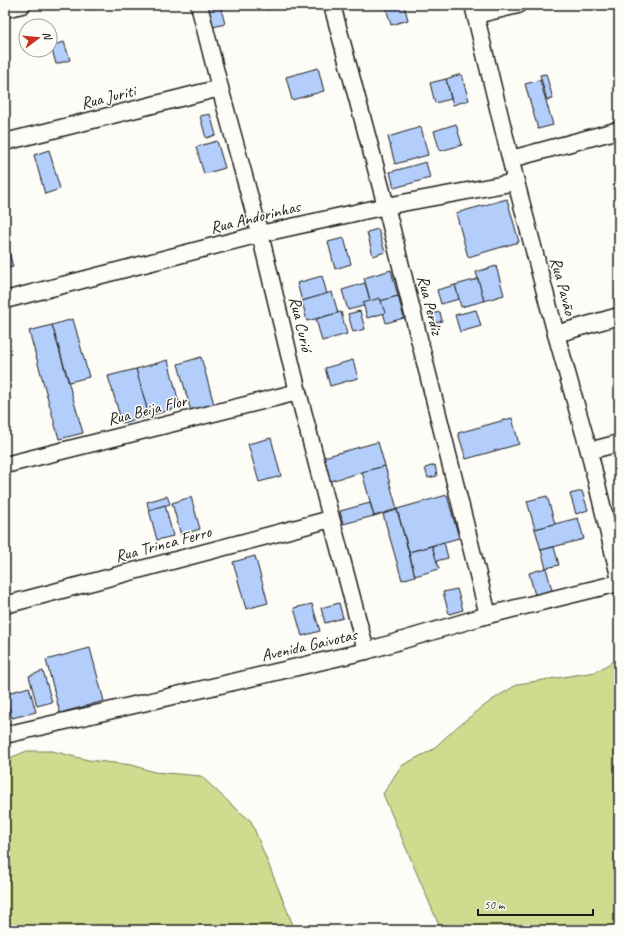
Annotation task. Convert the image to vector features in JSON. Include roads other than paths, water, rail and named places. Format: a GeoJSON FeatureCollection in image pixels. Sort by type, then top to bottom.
{"type":"FeatureCollection","features":[{"type":"Feature","properties":{"kind":"street"},"geometry":{"type":"LineString","coordinates":[[5,9],[22,5]]}},
{"type":"Feature","properties":{"kind":"street","name":"Rua Curió"},"geometry":{"type":"LineString","coordinates":[[199,5],[260,234],[298,392],[366,651]]}},
{"type":"Feature","properties":{"kind":"street","name":"Rua Perdiz"},"geometry":{"type":"LineString","coordinates":[[332,5],[386,206],[488,615]]}},
{"type":"Feature","properties":{"kind":"street"},"geometry":{"type":"LineString","coordinates":[[474,10],[518,5]]}},
{"type":"Feature","properties":{"kind":"street","name":"Rua Pavão"},"geometry":{"type":"LineString","coordinates":[[474,10],[516,182],[556,334],[589,451],[619,576]]}},
{"type":"Feature","properties":{"kind":"street","name":"Rua Juriti"},"geometry":{"type":"LineString","coordinates":[[5,142],[220,88]]}},
{"type":"Feature","properties":{"kind":"street"},"geometry":{"type":"LineString","coordinates":[[511,159],[619,130]]}},
{"type":"Feature","properties":{"kind":"street","name":"Rua Andorinhas"},"geometry":{"type":"LineString","coordinates":[[5,300],[260,234],[386,206],[516,182]]}},
{"type":"Feature","properties":{"kind":"street"},"geometry":{"type":"LineString","coordinates":[[556,334],[619,316]]}},
{"type":"Feature","properties":{"kind":"street","name":"Rua Beija Flor"},"geometry":{"type":"LineString","coordinates":[[5,465],[298,392]]}},
{"type":"Feature","properties":{"kind":"street"},"geometry":{"type":"LineString","coordinates":[[589,451],[619,443]]}},
{"type":"Feature","properties":{"kind":"street","name":"Rua Trinca Ferro"},"geometry":{"type":"LineString","coordinates":[[5,606],[331,519]]}},
{"type":"Feature","properties":{"kind":"street","name":"Avenida Gaivotas"},"geometry":{"type":"LineString","coordinates":[[5,734],[366,651],[488,615],[619,583]]}}]}
